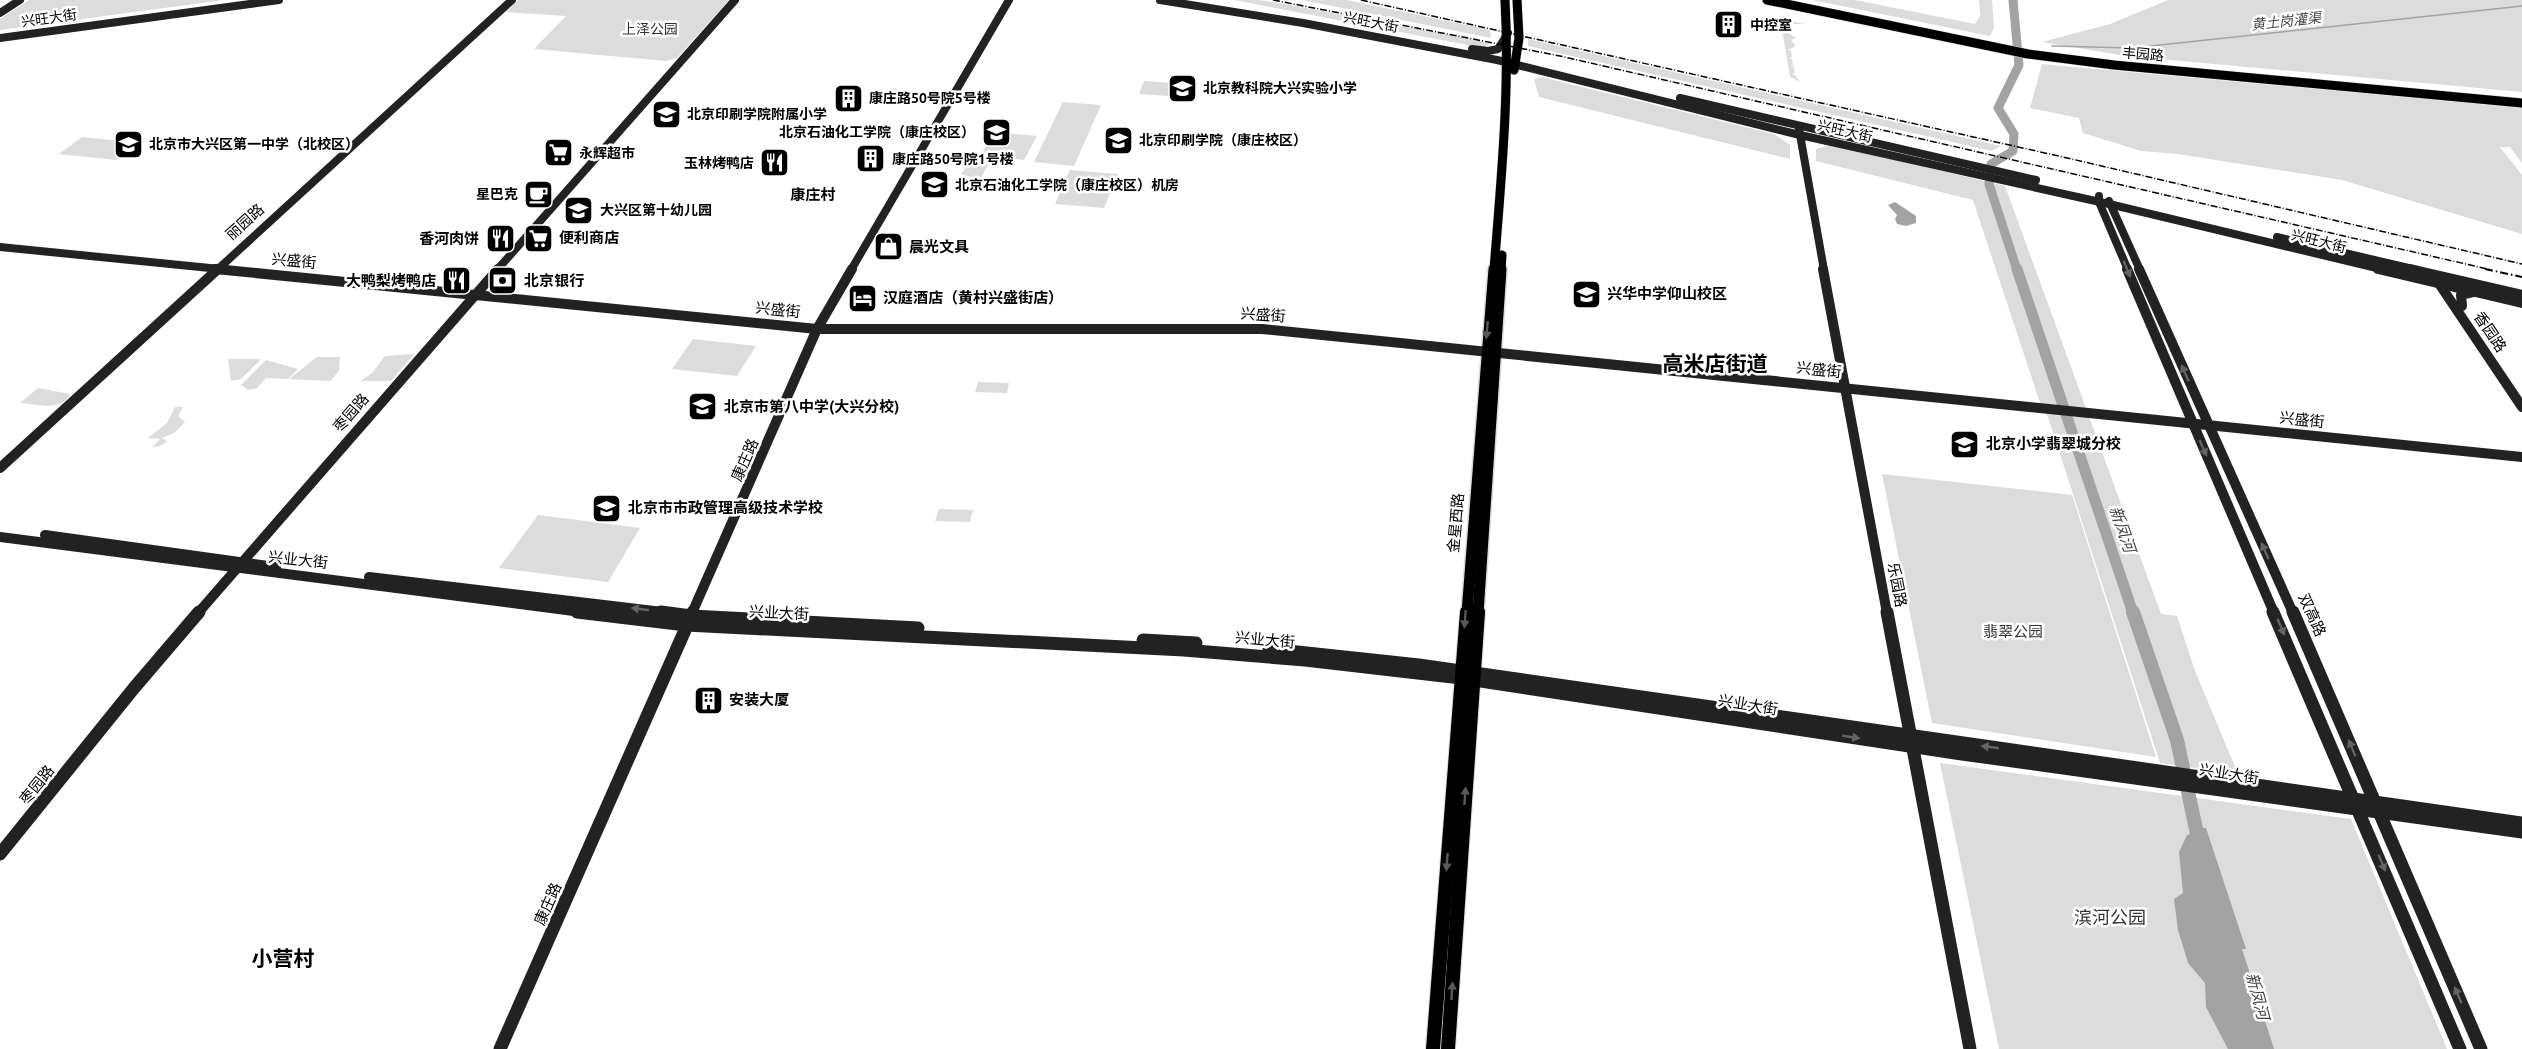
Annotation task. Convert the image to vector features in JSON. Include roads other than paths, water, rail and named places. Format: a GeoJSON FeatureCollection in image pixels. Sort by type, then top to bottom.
{"type":"FeatureCollection","features":[{"type":"Feature","properties":{"kind":"main road"},"geometry":{"type":"LineString","coordinates":[[1500,0],[1502,39],[1506,41]]}},
{"type":"Feature","properties":{"kind":"main road","name":"金星西路"},"geometry":{"type":"LineString","coordinates":[[1448,1049],[1467,676],[1511,61],[1506,41],[1505,0]]}},
{"type":"Feature","properties":{"kind":"main road"},"geometry":{"type":"LineString","coordinates":[[1511,0],[1511,61]]}},
{"type":"Feature","properties":{"kind":"main road"},"geometry":{"type":"LineString","coordinates":[[1511,61],[1519,38],[1517,0]]}},
{"type":"Feature","properties":{"kind":"main road","name":"丰园路"},"geometry":{"type":"LineString","coordinates":[[1767,0],[2028,51],[2113,62],[2522,101]]}},
{"type":"Feature","properties":{"kind":"main road","name":"丰园路"},"geometry":{"type":"LineString","coordinates":[[1788,0],[2003,47]]}},
{"type":"Feature","properties":{"kind":"main road","name":"金星西路"},"geometry":{"type":"LineString","coordinates":[[1433,1049],[1467,676]]}},
{"type":"Feature","properties":{"kind":"street"},"geometry":{"type":"LineString","coordinates":[[0,11],[15,0]]}},
{"type":"Feature","properties":{"kind":"street"},"geometry":{"type":"LineString","coordinates":[[0,11],[20,0]]}},
{"type":"Feature","properties":{"kind":"street","name":"兴旺大街"},"geometry":{"type":"LineString","coordinates":[[0,33],[237,0]]}},
{"type":"Feature","properties":{"kind":"street","name":"兴旺大街"},"geometry":{"type":"LineString","coordinates":[[0,38],[279,0]]}},
{"type":"Feature","properties":{"kind":"street","name":"丽园路"},"geometry":{"type":"LineString","coordinates":[[0,468],[512,0]]}},
{"type":"Feature","properties":{"kind":"street","name":"枣园路"},"geometry":{"type":"LineString","coordinates":[[0,854],[134,688],[237,566],[735,0]]}},
{"type":"Feature","properties":{"kind":"street","name":"康庄路"},"geometry":{"type":"LineString","coordinates":[[500,1049],[817,329],[1009,0]]}},
{"type":"Feature","properties":{"kind":"street","name":"兴旺大街"},"geometry":{"type":"LineString","coordinates":[[1160,0],[1292,21],[1511,61],[2440,280],[2522,295]]}},
{"type":"Feature","properties":{"kind":"street","name":"兴旺大街"},"geometry":{"type":"LineString","coordinates":[[1198,0],[1354,26],[1472,49],[1511,61]]}},
{"type":"Feature","properties":{"kind":"street"},"geometry":{"type":"LineString","coordinates":[[1472,49],[1495,50],[1506,41]]}},
{"type":"Feature","properties":{"kind":"street","name":"乐园路"},"geometry":{"type":"LineString","coordinates":[[1800,130],[1844,387],[1970,1049]]}},
{"type":"Feature","properties":{"kind":"street","name":"兴旺大街"},"geometry":{"type":"LineString","coordinates":[[2005,177],[2025,185],[2079,194]]}},
{"type":"Feature","properties":{"kind":"street"},"geometry":{"type":"LineString","coordinates":[[2025,185],[2084,202],[2106,219]]}},
{"type":"Feature","properties":{"kind":"street"},"geometry":{"type":"LineString","coordinates":[[2104,200],[2106,219],[2358,804],[2460,1049]]}},
{"type":"Feature","properties":{"kind":"street","name":"双高路"},"geometry":{"type":"LineString","coordinates":[[2104,200],[2127,245],[2334,704],[2481,1049]]}},
{"type":"Feature","properties":{"kind":"street"},"geometry":{"type":"LineString","coordinates":[[2127,245],[2122,218],[2147,211]]}},
{"type":"Feature","properties":{"kind":"street","name":"兴旺大街"},"geometry":{"type":"LineString","coordinates":[[2147,211],[2440,280],[2474,292],[2522,303]]}},
{"type":"Feature","properties":{"kind":"street","name":"兴盛街"},"geometry":{"type":"LineString","coordinates":[[0,247],[817,329],[1245,328],[2522,457]]}},
{"type":"Feature","properties":{"kind":"street","name":"香园路"},"geometry":{"type":"LineString","coordinates":[[2440,280],[2462,306],[2522,395]]}},
{"type":"Feature","properties":{"kind":"street","name":"香园路"},"geometry":{"type":"LineString","coordinates":[[2440,280],[2522,407]]}},
{"type":"Feature","properties":{"kind":"street"},"geometry":{"type":"LineString","coordinates":[[2462,306],[2461,295],[2474,292]]}},
{"type":"Feature","properties":{"kind":"street","name":"兴业大街"},"geometry":{"type":"LineString","coordinates":[[0,529],[356,583],[688,621],[1184,650],[1467,676],[2358,804],[2522,832]]}},
{"type":"Feature","properties":{"kind":"street","name":"兴业大街"},"geometry":{"type":"LineString","coordinates":[[0,537],[237,566]]}},
{"type":"Feature","properties":{"kind":"street","name":"兴业大街"},"geometry":{"type":"LineString","coordinates":[[2376,807],[2522,823]]}},
{"type":"Feature","properties":{"kind":"waterway","name":"新凤河"},"geometry":{"type":"LineString","coordinates":[[2013,0],[2019,65],[1998,108],[2014,134],[2013,151],[1991,164],[1989,184],[2017,270]]}},
{"type":"Feature","properties":{"kind":"waterway","name":"黄土岗灌渠"},"geometry":{"type":"LineString","coordinates":[[2052,46],[2132,48],[2522,6]]}},
{"type":"Feature","properties":{"kind":"waterway","name":"新凤河"},"geometry":{"type":"LineString","coordinates":[[2017,269],[2133,613]]}},
{"type":"Feature","properties":{"kind":"waterway","name":"新凤河"},"geometry":{"type":"LineString","coordinates":[[2133,612],[2177,740],[2199,843]]}},
{"type":"Feature","properties":{"kind":"railway"},"geometry":{"type":"LineString","coordinates":[[1273,0],[1560,56],[2492,270]]}},
{"type":"Feature","properties":{"kind":"railway"},"geometry":{"type":"LineString","coordinates":[[1361,0],[2063,157],[2522,264]]}},
{"type":"Feature","properties":{"kind":"railway"},"geometry":{"type":"LineString","coordinates":[[2485,269],[2522,277]]}},
{"type":"Feature","properties":{"kind":"place","name":"中控室"},"geometry":{"type":"Point","coordinates":[1729,25]}},
{"type":"Feature","properties":{"kind":"place","name":"北京教科院大兴实验小学"},"geometry":{"type":"Point","coordinates":[1182,88]}},
{"type":"Feature","properties":{"kind":"place","name":"康庄路50号院5号楼"},"geometry":{"type":"Point","coordinates":[848,98]}},
{"type":"Feature","properties":{"kind":"place","name":"北京印刷学院附属小学"},"geometry":{"type":"Point","coordinates":[666,114]}},
{"type":"Feature","properties":{"kind":"place","name":"北京石油化工学院（康庄校区）"},"geometry":{"type":"Point","coordinates":[996,132]}},
{"type":"Feature","properties":{"kind":"place","name":"北京印刷学院（康庄校区）"},"geometry":{"type":"Point","coordinates":[1118,140]}},
{"type":"Feature","properties":{"kind":"place","name":"北京市大兴区第一中学（北校区）"},"geometry":{"type":"Point","coordinates":[128,144]}},
{"type":"Feature","properties":{"kind":"place","name":"永辉超市"},"geometry":{"type":"Point","coordinates":[558,153]}},
{"type":"Feature","properties":{"kind":"place","name":"康庄路50号院1号楼"},"geometry":{"type":"Point","coordinates":[871,159]}},
{"type":"Feature","properties":{"kind":"place","name":"玉林烤鸭店"},"geometry":{"type":"Point","coordinates":[775,163]}},
{"type":"Feature","properties":{"kind":"place","name":"北京石油化工学院（康庄校区）机房"},"geometry":{"type":"Point","coordinates":[934,185]}},
{"type":"Feature","properties":{"kind":"place","name":"星巴克"},"geometry":{"type":"Point","coordinates":[539,194]}},
{"type":"Feature","properties":{"kind":"place","name":"大兴区第十幼儿园"},"geometry":{"type":"Point","coordinates":[579,210]}},
{"type":"Feature","properties":{"kind":"place","name":"便利商店"},"geometry":{"type":"Point","coordinates":[538,238]}},
{"type":"Feature","properties":{"kind":"place","name":"香河肉饼"},"geometry":{"type":"Point","coordinates":[500,239]}},
{"type":"Feature","properties":{"kind":"place","name":"晨光文具"},"geometry":{"type":"Point","coordinates":[888,247]}},
{"type":"Feature","properties":{"kind":"place","name":"大鸭梨烤鸭店"},"geometry":{"type":"Point","coordinates":[457,281]}},
{"type":"Feature","properties":{"kind":"place","name":"北京银行"},"geometry":{"type":"Point","coordinates":[503,281]}},
{"type":"Feature","properties":{"kind":"place","name":"兴华中学仰山校区"},"geometry":{"type":"Point","coordinates":[1586,294]}},
{"type":"Feature","properties":{"kind":"place","name":"汉庭酒店（黄村兴盛街店）"},"geometry":{"type":"Point","coordinates":[862,298]}},
{"type":"Feature","properties":{"kind":"place","name":"北京市第八中学(大兴分校)"},"geometry":{"type":"Point","coordinates":[703,407]}},
{"type":"Feature","properties":{"kind":"place","name":"北京小学翡翠城分校"},"geometry":{"type":"Point","coordinates":[1965,444]}},
{"type":"Feature","properties":{"kind":"place","name":"北京市市政管理高级技术学校"},"geometry":{"type":"Point","coordinates":[607,508]}},
{"type":"Feature","properties":{"kind":"place","name":"安装大厦"},"geometry":{"type":"Point","coordinates":[708,700]}},
{"type":"Feature","properties":{"kind":"district","name":"康庄村"},"geometry":{"type":"Point","coordinates":[813,195]}},
{"type":"Feature","properties":{"kind":"district","name":"高米店街道"},"geometry":{"type":"Point","coordinates":[1715,364]}},
{"type":"Feature","properties":{"kind":"district","name":"小营村"},"geometry":{"type":"Point","coordinates":[283,959]}},
{"type":"Feature","properties":{"kind":"park label","name":"上泽公园"},"geometry":{"type":"Point","coordinates":[650,29]}},
{"type":"Feature","properties":{"kind":"park label","name":"翡翠公园"},"geometry":{"type":"Point","coordinates":[2013,632]}},
{"type":"Feature","properties":{"kind":"park label","name":"滨河公园"},"geometry":{"type":"Point","coordinates":[2110,918]}}]}
